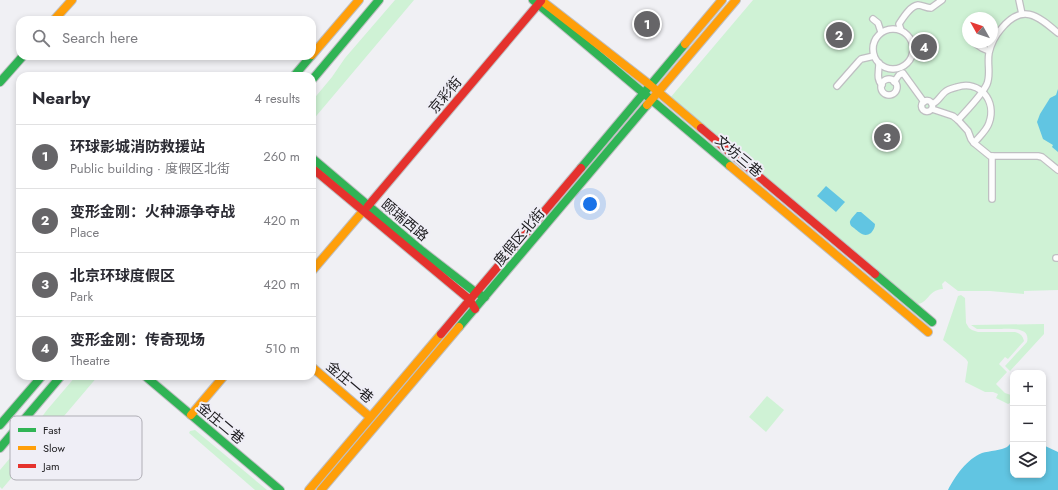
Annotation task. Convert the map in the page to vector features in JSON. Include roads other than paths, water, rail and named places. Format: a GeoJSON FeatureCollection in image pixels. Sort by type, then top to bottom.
{"type":"FeatureCollection","features":[{"type":"Feature","properties":{"kind":"main road"},"geometry":{"type":"LineString","coordinates":[[51,16],[65,0]]}},
{"type":"Feature","properties":{"kind":"main road"},"geometry":{"type":"LineString","coordinates":[[58,16],[72,0]]}},
{"type":"Feature","properties":{"kind":"main road"},"geometry":{"type":"LineString","coordinates":[[316,51],[359,0]]}},
{"type":"Feature","properties":{"kind":"main road"},"geometry":{"type":"LineString","coordinates":[[316,75],[379,0]]}},
{"type":"Feature","properties":{"kind":"main road","name":"度假区北街"},"geometry":{"type":"LineString","coordinates":[[311,489],[469,299],[722,0]]}},
{"type":"Feature","properties":{"kind":"main road","name":"度假区北街"},"geometry":{"type":"LineString","coordinates":[[321,490],[736,0]]}},
{"type":"Feature","properties":{"kind":"main road","name":"文坊三巷"},"geometry":{"type":"LineString","coordinates":[[539,1],[659,92],[932,322]]}},
{"type":"Feature","properties":{"kind":"main road","name":"文坊三巷"},"geometry":{"type":"LineString","coordinates":[[539,1],[644,94],[928,332]]}},
{"type":"Feature","properties":{"kind":"main road","name":"京彩街"},"geometry":{"type":"LineString","coordinates":[[316,266],[539,1]]}},
{"type":"Feature","properties":{"kind":"main road"},"geometry":{"type":"LineString","coordinates":[[0,75],[16,57]]}},
{"type":"Feature","properties":{"kind":"main road"},"geometry":{"type":"LineString","coordinates":[[0,82],[19,60]]}},
{"type":"Feature","properties":{"kind":"main road"},"geometry":{"type":"LineString","coordinates":[[298,72],[308,60]]}},
{"type":"Feature","properties":{"kind":"main road","name":"颐瑞西路"},"geometry":{"type":"LineString","coordinates":[[316,162],[469,299],[475,309]]}},
{"type":"Feature","properties":{"kind":"main road","name":"颐瑞西路"},"geometry":{"type":"LineString","coordinates":[[316,171],[475,292],[485,297]]}},
{"type":"Feature","properties":{"kind":"main road","name":"金庄一巷"},"geometry":{"type":"LineString","coordinates":[[316,370],[370,417]]}},
{"type":"Feature","properties":{"kind":"main road"},"geometry":{"type":"LineString","coordinates":[[0,425],[39,380]]}},
{"type":"Feature","properties":{"kind":"main road"},"geometry":{"type":"LineString","coordinates":[[27,416],[58,380]]}},
{"type":"Feature","properties":{"kind":"main road","name":"金庄二巷"},"geometry":{"type":"LineString","coordinates":[[150,380],[280,490]]}},
{"type":"Feature","properties":{"kind":"main road"},"geometry":{"type":"LineString","coordinates":[[192,416],[221,380]]}},
{"type":"Feature","properties":{"kind":"main road"},"geometry":{"type":"LineString","coordinates":[[0,448],[10,436]]}},
{"type":"Feature","properties":{"kind":"street"},"geometry":{"type":"LineString","coordinates":[[901,30],[899,24],[914,6],[919,5],[931,8],[942,0]]}},
{"type":"Feature","properties":{"kind":"street"},"geometry":{"type":"LineString","coordinates":[[1019,0],[1022,14]]}},
{"type":"Feature","properties":{"kind":"street"},"geometry":{"type":"LineString","coordinates":[[958,120],[983,91],[990,76],[988,61],[991,45],[998,32],[1008,21],[1015,16],[1029,14],[1058,33]]}},
{"type":"Feature","properties":{"kind":"street"},"geometry":{"type":"LineString","coordinates":[[873,19],[878,23],[881,32]]}},
{"type":"Feature","properties":{"kind":"street"},"geometry":{"type":"LineString","coordinates":[[894,82],[899,75],[902,70],[906,64],[910,60],[913,49],[910,38],[906,33],[901,30],[891,29],[881,32],[875,40],[873,46],[874,56],[879,64],[887,68],[902,70],[924,102],[922,106],[924,110],[928,112],[945,92],[956,87],[969,85],[983,91],[989,100],[991,111],[990,120],[989,125],[974,143]]}},
{"type":"Feature","properties":{"kind":"street"},"geometry":{"type":"LineString","coordinates":[[982,48],[989,51]]}},
{"type":"Feature","properties":{"kind":"street"},"geometry":{"type":"LineString","coordinates":[[837,86],[861,59],[874,56]]}},
{"type":"Feature","properties":{"kind":"street"},"geometry":{"type":"LineString","coordinates":[[879,64],[878,78],[884,92],[891,95],[894,94],[897,89],[896,84],[892,80],[885,81],[882,85]]}},
{"type":"Feature","properties":{"kind":"street"},"geometry":{"type":"LineString","coordinates":[[924,102],[930,101],[932,106],[958,120],[968,131],[974,143],[988,154],[992,156],[1038,156],[1042,157],[1058,170]]}},
{"type":"Feature","properties":{"kind":"street"},"geometry":{"type":"LineString","coordinates":[[992,156],[992,199]]}},
{"type":"Feature","properties":{"kind":"water"},"geometry":{"type":"Polygon","coordinates":[[[1058,89],[1058,152],[1052,147],[1053,145],[1043,139],[1037,122],[1050,98],[1056,95],[1058,89]]]}},
{"type":"Feature","properties":{"kind":"water"},"geometry":{"type":"Polygon","coordinates":[[[826,186],[845,202],[836,212],[817,196],[826,186]]]}},
{"type":"Feature","properties":{"kind":"water"},"geometry":{"type":"Polygon","coordinates":[[[857,212],[861,212],[875,224],[871,233],[866,235],[862,234],[851,225],[850,220],[857,212]]]}},
{"type":"Feature","properties":{"kind":"water"},"geometry":{"type":"Polygon","coordinates":[[[1010,444],[1010,478],[1046,478],[1046,446],[1058,452],[1058,490],[948,490],[954,479],[971,459],[982,453],[999,450],[1010,444]]]}},
{"type":"Feature","properties":{"kind":"place","name":"环球影城消防救援站"},"geometry":{"type":"Point","coordinates":[647,24]}},
{"type":"Feature","properties":{"kind":"place","name":"变形金刚：火种源争夺战"},"geometry":{"type":"Point","coordinates":[839,35]}},
{"type":"Feature","properties":{"kind":"place","name":"变形金刚：传奇现场"},"geometry":{"type":"Point","coordinates":[924,47]}},
{"type":"Feature","properties":{"kind":"place","name":"北京环球度假区"},"geometry":{"type":"Point","coordinates":[887,137]}}]}
